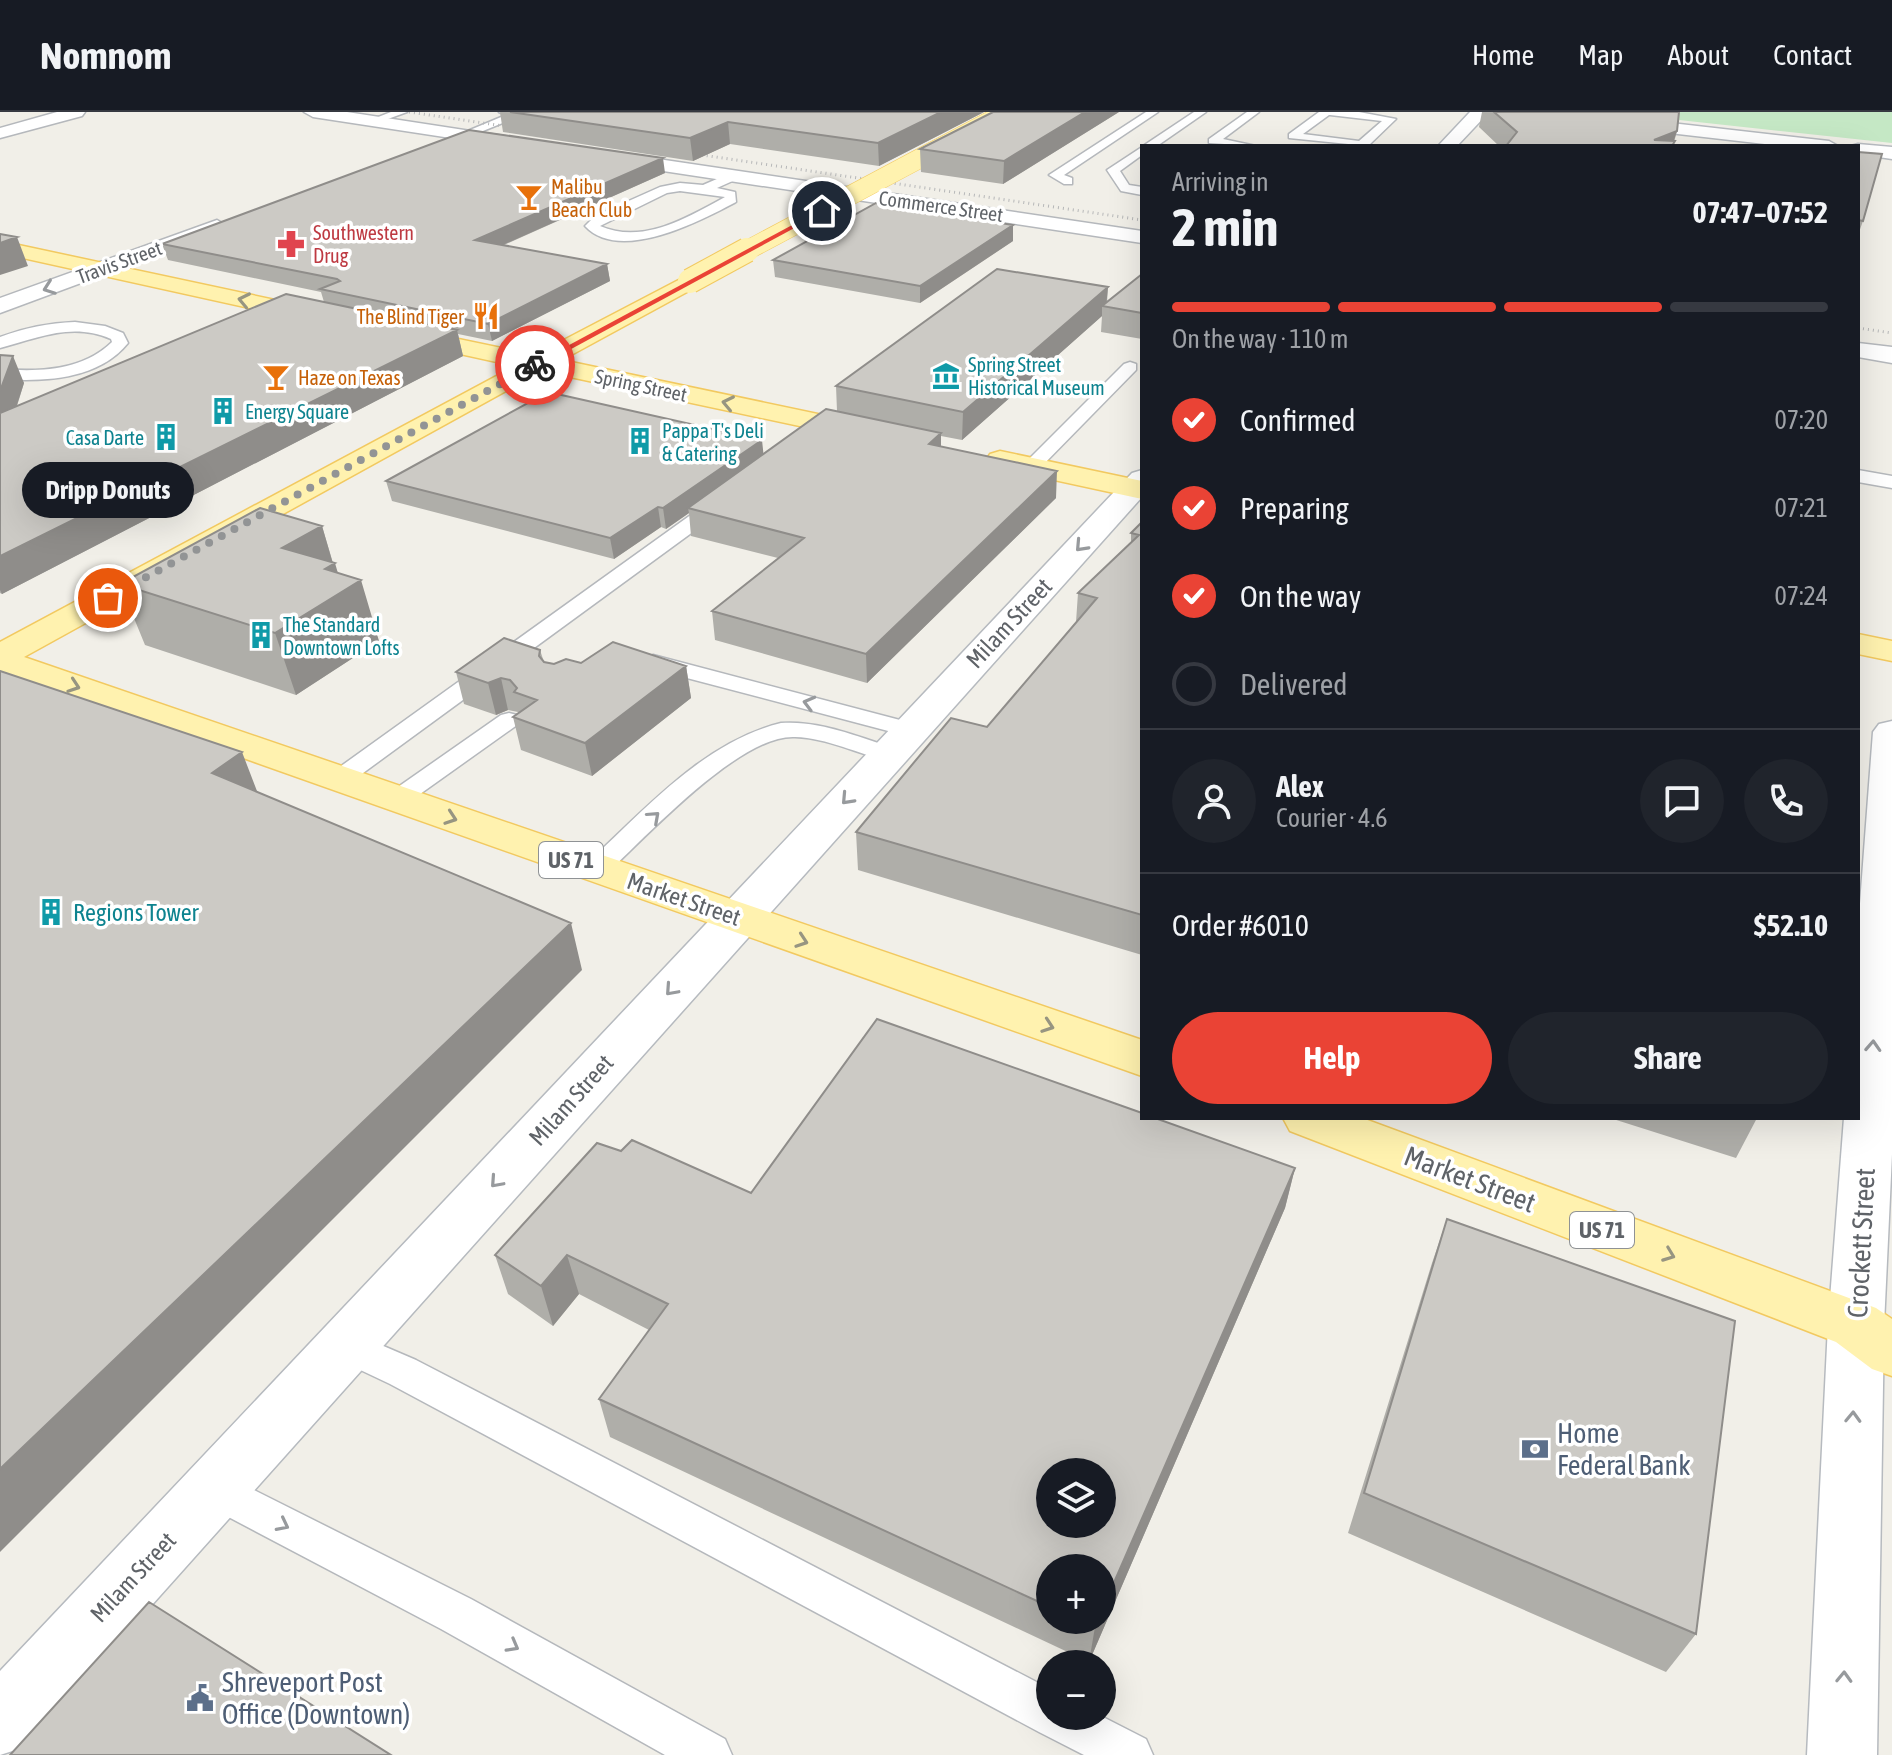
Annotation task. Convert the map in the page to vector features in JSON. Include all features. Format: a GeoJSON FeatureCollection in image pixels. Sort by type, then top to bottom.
{"type":"FeatureCollection","features":[{"type":"Feature","properties":{"kind":"main road"},"geometry":{"type":"LineString","coordinates":[[0,658],[690,281],[1007,112]]}},
{"type":"Feature","properties":{"kind":"main road"},"geometry":{"type":"LineString","coordinates":[[0,247],[342,321]]}},
{"type":"Feature","properties":{"kind":"main road","name":"Spring Street"},"geometry":{"type":"LineString","coordinates":[[373,328],[899,439]]}},
{"type":"Feature","properties":{"kind":"main road"},"geometry":{"type":"LineString","coordinates":[[972,454],[1139,486]]}},
{"type":"Feature","properties":{"kind":"main road"},"geometry":{"type":"LineString","coordinates":[[1860,644],[1892,651]]}},
{"type":"Feature","properties":{"kind":"main road","name":"Market Street"},"geometry":{"type":"LineString","coordinates":[[0,658],[1140,1057]]}},
{"type":"Feature","properties":{"kind":"main road","name":"Market Street"},"geometry":{"type":"LineString","coordinates":[[1313,1120],[1880,1331]]}},
{"type":"Feature","properties":{"kind":"street"},"geometry":{"type":"LineString","coordinates":[[0,133],[76,112]]}},
{"type":"Feature","properties":{"kind":"street"},"geometry":{"type":"LineString","coordinates":[[313,112],[537,147]]}},
{"type":"Feature","properties":{"kind":"street"},"geometry":{"type":"LineString","coordinates":[[1449,144],[1480,112]]}},
{"type":"Feature","properties":{"kind":"street"},"geometry":{"type":"LineString","coordinates":[[1530,112],[1811,144]]}},
{"type":"Feature","properties":{"kind":"street"},"geometry":{"type":"LineString","coordinates":[[425,150],[464,135]]}},
{"type":"Feature","properties":{"kind":"street"},"geometry":{"type":"LineString","coordinates":[[1860,149],[1892,153]]}},
{"type":"Feature","properties":{"kind":"street","name":"Commerce Street"},"geometry":{"type":"LineString","coordinates":[[582,153],[1140,237]]}},
{"type":"Feature","properties":{"kind":"street","name":"Travis Street"},"geometry":{"type":"LineString","coordinates":[[0,306],[244,216]]}},
{"type":"Feature","properties":{"kind":"street"},"geometry":{"type":"LineString","coordinates":[[1860,350],[1892,355]]}},
{"type":"Feature","properties":{"kind":"street","name":"Milam Street"},"geometry":{"type":"LineString","coordinates":[[0,1722],[737,918],[1139,486]]}},
{"type":"Feature","properties":{"kind":"street","name":"Crockett Street"},"geometry":{"type":"LineString","coordinates":[[1842,1755],[1880,1331],[1892,732]]}},
{"type":"Feature","properties":{"kind":"lane"},"geometry":{"type":"LineString","coordinates":[[374,121],[402,112]]}},
{"type":"Feature","properties":{"kind":"lane"},"geometry":{"type":"LineString","coordinates":[[504,112],[535,116]]}},
{"type":"Feature","properties":{"kind":"lane"},"geometry":{"type":"LineString","coordinates":[[1068,181],[1055,175],[1153,112]]}},
{"type":"Feature","properties":{"kind":"lane"},"geometry":{"type":"LineString","coordinates":[[1152,144],[1201,112]]}},
{"type":"Feature","properties":{"kind":"lane"},"geometry":{"type":"LineString","coordinates":[[1235,144],[1213,141],[1254,112]]}},
{"type":"Feature","properties":{"kind":"lane"},"geometry":{"type":"LineString","coordinates":[[1354,144],[1293,136],[1328,112],[1391,119],[1363,144]]}},
{"type":"Feature","properties":{"kind":"lane"},"geometry":{"type":"LineString","coordinates":[[464,135],[520,114]]}},
{"type":"Feature","properties":{"kind":"lane"},"geometry":{"type":"LineString","coordinates":[[1140,152],[1113,170],[1125,188],[1140,191]]}},
{"type":"Feature","properties":{"kind":"lane"},"geometry":{"type":"LineString","coordinates":[[705,189],[731,195],[732,199],[656,235],[637,238],[598,231],[592,226],[600,219],[664,190],[680,187],[705,189],[733,176]]}},
{"type":"Feature","properties":{"kind":"lane"},"geometry":{"type":"LineString","coordinates":[[0,374],[35,375],[80,367],[100,360],[120,343],[118,336],[93,328],[50,329],[3,340]]}},
{"type":"Feature","properties":{"kind":"lane"},"geometry":{"type":"LineString","coordinates":[[1031,467],[1130,367]]}},
{"type":"Feature","properties":{"kind":"lane"},"geometry":{"type":"LineString","coordinates":[[802,442],[825,424]]}},
{"type":"Feature","properties":{"kind":"lane"},"geometry":{"type":"LineString","coordinates":[[1860,476],[1892,482]]}},
{"type":"Feature","properties":{"kind":"lane"},"geometry":{"type":"LineString","coordinates":[[339,779],[511,658],[594,593],[742,486]]}},
{"type":"Feature","properties":{"kind":"lane"},"geometry":{"type":"LineString","coordinates":[[625,660],[655,662],[900,742]]}},
{"type":"Feature","properties":{"kind":"lane"},"geometry":{"type":"LineString","coordinates":[[397,799],[509,720]]}},
{"type":"Feature","properties":{"kind":"lane"},"geometry":{"type":"LineString","coordinates":[[596,869],[670,803],[748,740],[784,729],[900,742]]}},
{"type":"Feature","properties":{"kind":"lane"},"geometry":{"type":"LineString","coordinates":[[346,1346],[417,1379],[1036,1707]]}},
{"type":"Feature","properties":{"kind":"lane"},"geometry":{"type":"LineString","coordinates":[[214,1489],[456,1614],[709,1755]]}},
{"type":"Feature","properties":{"kind":"lane"},"geometry":{"type":"LineString","coordinates":[[1081,1730],[1130,1755]]}},
{"type":"Feature","properties":{"kind":"green space"},"geometry":{"type":"Polygon","coordinates":[[[1619,112],[1892,112],[1892,143],[1624,114],[1619,112]]]}},
{"type":"Feature","properties":{"kind":"building"},"geometry":{"type":"Polygon","coordinates":[[[510,112],[941,112],[878,143],[728,122],[690,138],[510,112]]]}},
{"type":"Feature","properties":{"kind":"building"},"geometry":{"type":"Polygon","coordinates":[[[993,112],[1085,112],[1004,161],[920,149],[993,112]]]}},
{"type":"Feature","properties":{"kind":"building"},"geometry":{"type":"Polygon","coordinates":[[[1494,112],[1679,112],[1677,131],[1654,140],[1675,141],[1673,144],[1508,144],[1517,132],[1494,112]]]}},
{"type":"Feature","properties":{"kind":"building"},"geometry":{"type":"Polygon","coordinates":[[[469,130],[663,158],[475,240],[607,264],[488,324],[320,289],[340,281],[337,279],[162,244],[469,130]]]}},
{"type":"Feature","properties":{"kind":"building"},"geometry":{"type":"Polygon","coordinates":[[[1860,152],[1882,154],[1863,221],[1860,220],[1860,152]]]}},
{"type":"Feature","properties":{"kind":"building"},"geometry":{"type":"Polygon","coordinates":[[[876,203],[1013,225],[920,286],[773,260],[876,203]]]}},
{"type":"Feature","properties":{"kind":"building"},"geometry":{"type":"Polygon","coordinates":[[[0,234],[17,237],[0,243],[0,234]]]}},
{"type":"Feature","properties":{"kind":"building"},"geometry":{"type":"Polygon","coordinates":[[[997,269],[1108,287],[963,412],[836,386],[997,269]]]}},
{"type":"Feature","properties":{"kind":"building"},"geometry":{"type":"Polygon","coordinates":[[[1140,276],[1140,313],[1102,306],[1140,276]]]}},
{"type":"Feature","properties":{"kind":"building"},"geometry":{"type":"Polygon","coordinates":[[[286,294],[457,330],[0,556],[0,413],[286,294]]]}},
{"type":"Feature","properties":{"kind":"building"},"geometry":{"type":"Polygon","coordinates":[[[0,355],[13,356],[0,391],[0,355]]]}},
{"type":"Feature","properties":{"kind":"building"},"geometry":{"type":"Polygon","coordinates":[[[548,392],[762,440],[663,508],[658,507],[610,538],[386,481],[548,392]]]}},
{"type":"Feature","properties":{"kind":"building"},"geometry":{"type":"Polygon","coordinates":[[[826,409],[941,433],[929,444],[1057,471],[866,654],[712,611],[804,538],[688,508],[826,409]]]}},
{"type":"Feature","properties":{"kind":"building"},"geometry":{"type":"Polygon","coordinates":[[[260,508],[322,526],[282,548],[335,563],[325,569],[361,580],[275,633],[120,584],[260,508]]]}},
{"type":"Feature","properties":{"kind":"building"},"geometry":{"type":"Polygon","coordinates":[[[1140,524],[1140,914],[856,832],[951,718],[987,727],[1097,598],[1078,593],[1139,535],[1131,533],[1140,524]]]}},
{"type":"Feature","properties":{"kind":"building"},"geometry":{"type":"Polygon","coordinates":[[[504,638],[540,650],[539,656],[544,662],[554,664],[566,659],[581,663],[613,642],[686,666],[585,743],[513,717],[537,700],[514,692],[517,688],[510,680],[501,678],[488,683],[456,672],[504,638]]]}},
{"type":"Feature","properties":{"kind":"building"},"geometry":{"type":"Polygon","coordinates":[[[0,671],[242,752],[212,773],[571,923],[0,1469],[0,671]]]}},
{"type":"Feature","properties":{"kind":"building"},"geometry":{"type":"Polygon","coordinates":[[[877,1019],[1140,1112],[1140,1120],[1161,1120],[1295,1168],[1116,1578],[1116,1554],[1036,1554],[1036,1601],[599,1399],[668,1304],[567,1255],[541,1286],[495,1255],[597,1143],[621,1151],[632,1140],[751,1193],[877,1019]]]}},
{"type":"Feature","properties":{"kind":"building","name":"Home Federal Bank"},"geometry":{"type":"Polygon","coordinates":[[[1447,1219],[1735,1321],[1696,1634],[1364,1493],[1447,1219]]]}},
{"type":"Feature","properties":{"kind":"building"},"geometry":{"type":"Polygon","coordinates":[[[149,1602],[391,1755],[10,1755],[149,1602]]]}},
{"type":"Feature","properties":{"kind":"railway"},"geometry":{"type":"LineString","coordinates":[[409,112],[524,129]]}},
{"type":"Feature","properties":{"kind":"railway"},"geometry":{"type":"LineString","coordinates":[[682,152],[1140,220]]}},
{"type":"Feature","properties":{"kind":"railway"},"geometry":{"type":"LineString","coordinates":[[1860,328],[1892,333]]}},
{"type":"Feature","properties":{"kind":"way so far"},"geometry":{"type":"LineString","coordinates":[[108,598],[535,365]]}},
{"type":"Feature","properties":{"kind":"place","name":"Malibu Beach Club"},"geometry":{"type":"Point","coordinates":[529,197]}},
{"type":"Feature","properties":{"kind":"place","name":"Southwestern Drug"},"geometry":{"type":"Point","coordinates":[291,244]}},
{"type":"Feature","properties":{"kind":"place","name":"The Blind Tiger"},"geometry":{"type":"Point","coordinates":[486,316]}},
{"type":"Feature","properties":{"kind":"place","name":"Spring Street Historical Museum"},"geometry":{"type":"Point","coordinates":[946,376]}},
{"type":"Feature","properties":{"kind":"place","name":"Haze on Texas"},"geometry":{"type":"Point","coordinates":[276,377]}},
{"type":"Feature","properties":{"kind":"place","name":"Energy Square"},"geometry":{"type":"Point","coordinates":[223,411]}},
{"type":"Feature","properties":{"kind":"place","name":"Casa Darte"},"geometry":{"type":"Point","coordinates":[166,437]}},
{"type":"Feature","properties":{"kind":"place","name":"Pappa T's Deli & Catering"},"geometry":{"type":"Point","coordinates":[640,441]}},
{"type":"Feature","properties":{"kind":"place","name":"Dripp Donuts"},"geometry":{"type":"Point","coordinates":[108,598]}},
{"type":"Feature","properties":{"kind":"place","name":"The Standard Downtown Lofts"},"geometry":{"type":"Point","coordinates":[261,635]}},
{"type":"Feature","properties":{"kind":"place","name":"Regions Tower"},"geometry":{"type":"Point","coordinates":[51,912]}},
{"type":"Feature","properties":{"kind":"place","name":"Home Federal Bank"},"geometry":{"type":"Point","coordinates":[1535,1449]}},
{"type":"Feature","properties":{"kind":"place","name":"Shreveport Post Office (Downtown)"},"geometry":{"type":"Point","coordinates":[200,1698]}},
{"type":"Feature","properties":{"kind":"route"},"geometry":{"type":"LineString","coordinates":[[535,365],[822,211]]}}]}
